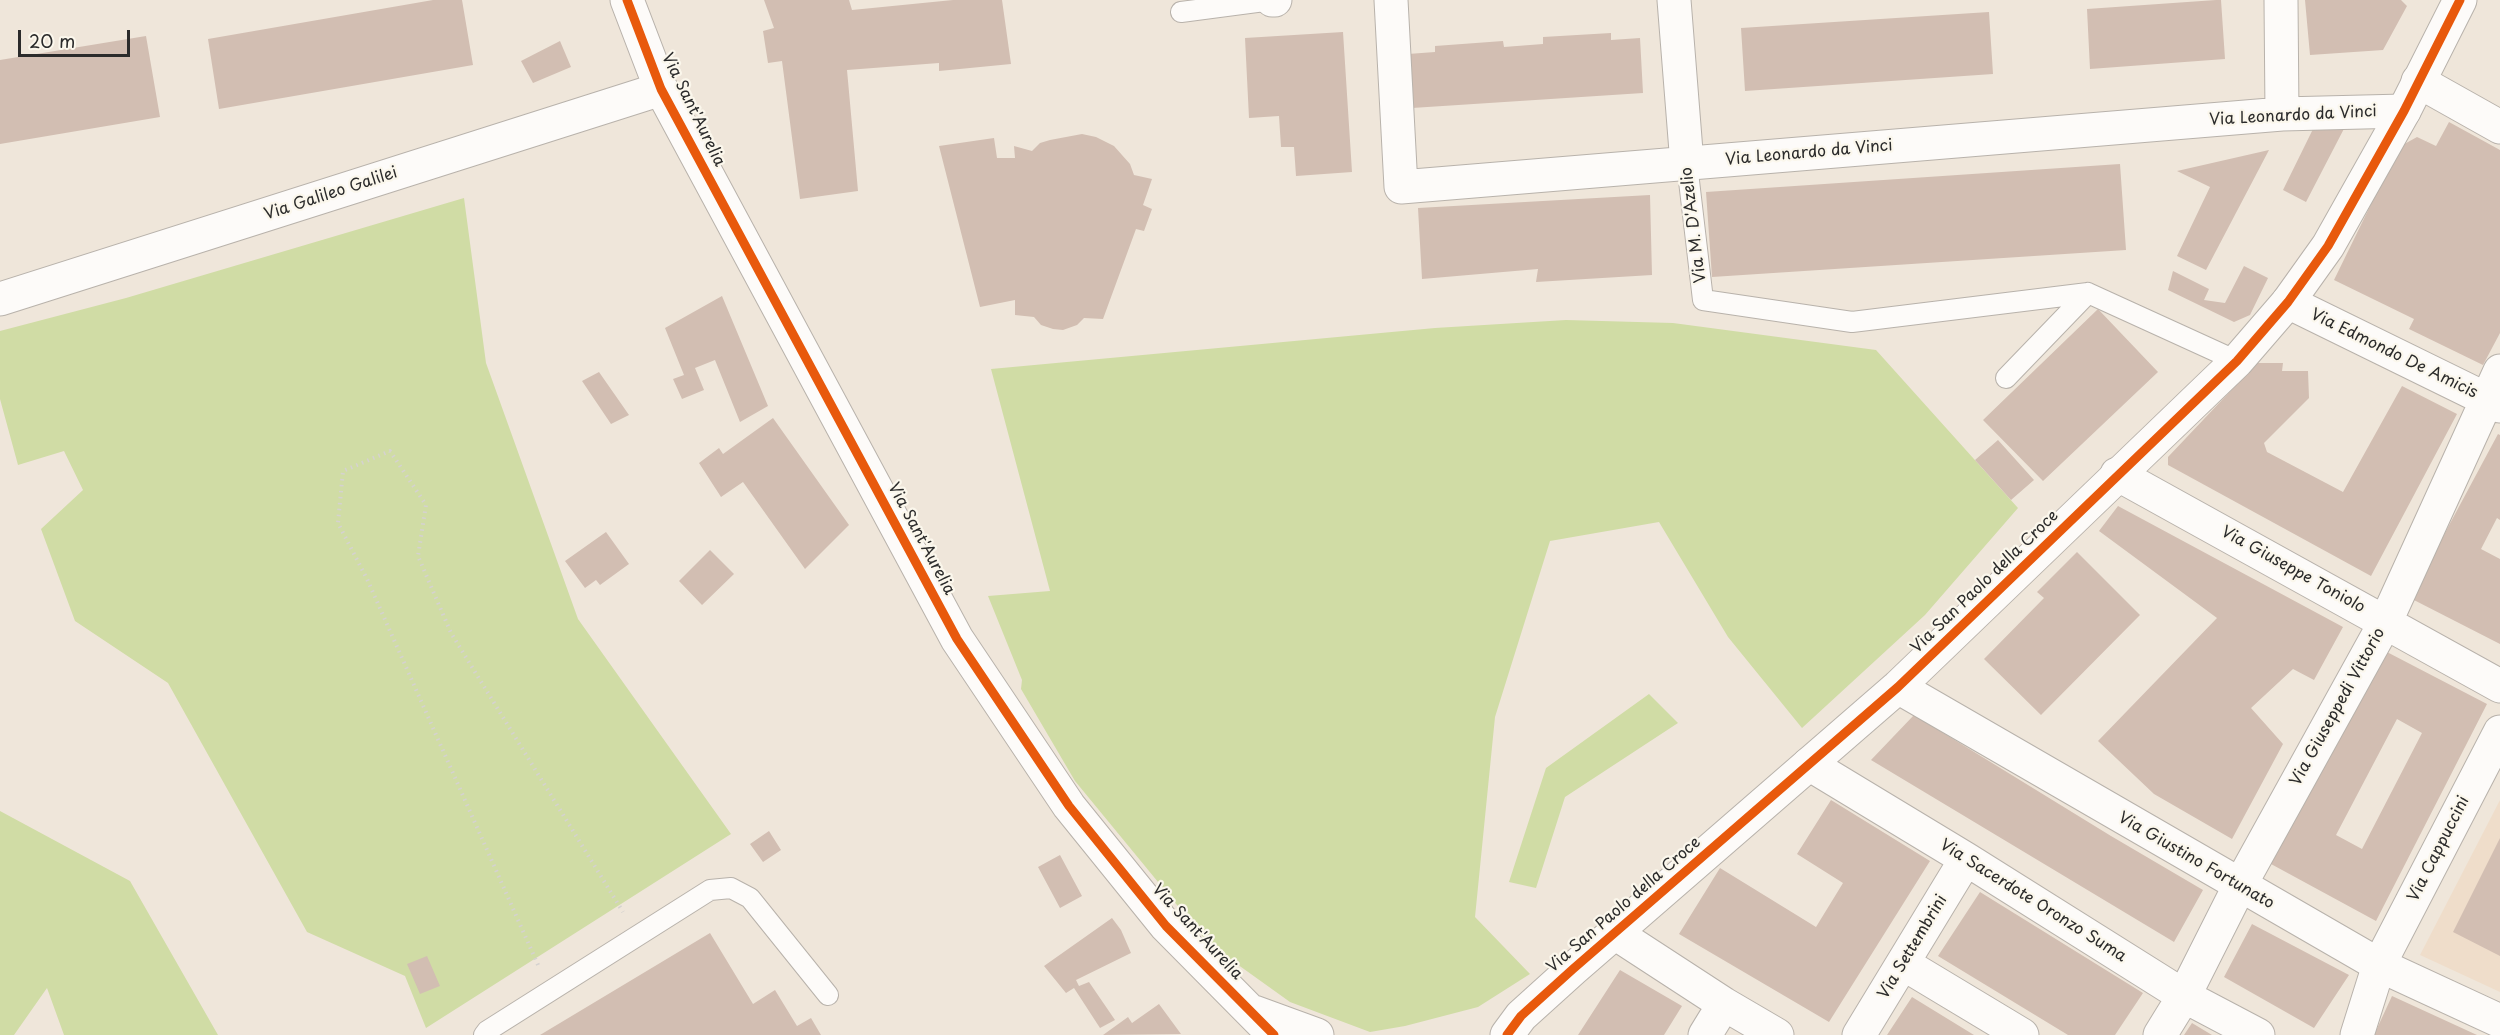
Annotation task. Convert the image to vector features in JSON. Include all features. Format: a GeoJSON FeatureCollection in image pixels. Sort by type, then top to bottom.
{"type":"FeatureCollection","features":[{"type":"Feature","properties":{"kind":"street","name":"Via Sant'Aurelia"},"geometry":{"type":"LineString","coordinates":[[627,0],[661,89],[957,639],[1069,806],[1166,926],[1274,1035]]}},
{"type":"Feature","properties":{"kind":"street","name":"Via Leonardo da Vinci"},"geometry":{"type":"LineString","coordinates":[[1391,0],[1401,187],[2282,114],[2404,111]]}},
{"type":"Feature","properties":{"kind":"street","name":"Via M. D'Azelio"},"geometry":{"type":"LineString","coordinates":[[1674,0],[1687,164]]}},
{"type":"Feature","properties":{"kind":"street"},"geometry":{"type":"LineString","coordinates":[[2281,0],[2282,114]]}},
{"type":"Feature","properties":{"kind":"street","name":"Via San Paolo della Croce"},"geometry":{"type":"LineString","coordinates":[[1483,1035],[1514,1025],[1615,933],[1898,687],[2236,361],[2288,302],[2328,246],[2404,111],[2460,0]]}},
{"type":"Feature","properties":{"kind":"street"},"geometry":{"type":"LineString","coordinates":[[2418,81],[2500,128]]}},
{"type":"Feature","properties":{"kind":"street","name":"Via Galileo Galilei"},"geometry":{"type":"LineString","coordinates":[[0,299],[661,89]]}},
{"type":"Feature","properties":{"kind":"street","name":"Via Edmondo De Amicis"},"geometry":{"type":"LineString","coordinates":[[2288,302],[2495,392]]}},
{"type":"Feature","properties":{"kind":"street","name":"Via Giuseppedi Vittorio"},"geometry":{"type":"LineString","coordinates":[[2160,1035],[2184,996],[2239,887],[2386,621],[2495,392]]}},
{"type":"Feature","properties":{"kind":"street","name":"Via Giuseppe Toniolo"},"geometry":{"type":"LineString","coordinates":[[2117,474],[2500,686]]}},
{"type":"Feature","properties":{"kind":"street","name":"Via Giustino Fortunato"},"geometry":{"type":"LineString","coordinates":[[1898,687],[2239,887],[2379,965],[2500,1022]]}},
{"type":"Feature","properties":{"kind":"street","name":"Via Cappuccini"},"geometry":{"type":"LineString","coordinates":[[2357,1035],[2379,965],[2500,732]]}},
{"type":"Feature","properties":{"kind":"street","name":"Via Sacerdote Oronzo Suma"},"geometry":{"type":"LineString","coordinates":[[1809,764],[1966,859],[2184,996],[2258,1035]]}},
{"type":"Feature","properties":{"kind":"street","name":"Via Settembrini"},"geometry":{"type":"LineString","coordinates":[[1860,1035],[1966,859]]}},
{"type":"Feature","properties":{"kind":"street"},"geometry":{"type":"LineString","coordinates":[[1615,933],[1724,1004],[1777,1035]]}},
{"type":"Feature","properties":{"kind":"street"},"geometry":{"type":"LineString","coordinates":[[1904,964],[2022,1035]]}},
{"type":"Feature","properties":{"kind":"street"},"geometry":{"type":"LineString","coordinates":[[1705,1035],[1724,1004]]}},
{"type":"Feature","properties":{"kind":"street"},"geometry":{"type":"LineString","coordinates":[[1251,1011],[1317,1035]]}},
{"type":"Feature","properties":{"kind":"lane"},"geometry":{"type":"LineString","coordinates":[[1181,12],[1273,0]]}},
{"type":"Feature","properties":{"kind":"lane","name":"Via M. D'Azelio"},"geometry":{"type":"LineString","coordinates":[[1687,164],[1703,300],[1852,322],[2088,293]]}},
{"type":"Feature","properties":{"kind":"lane"},"geometry":{"type":"LineString","coordinates":[[2006,378],[2088,293],[2236,361]]}},
{"type":"Feature","properties":{"kind":"lane"},"geometry":{"type":"LineString","coordinates":[[484,1035],[710,890],[731,888],[750,898],[828,995]]}},
{"type":"Feature","properties":{"kind":"path"},"geometry":{"type":"LineString","coordinates":[[552,990],[535,959],[367,579],[338,524],[343,471],[390,451],[426,504],[418,556],[451,633],[638,935]]}},
{"type":"Feature","properties":{"kind":"shaded area"},"geometry":{"type":"Polygon","coordinates":[[[2500,800],[2500,992],[2420,955],[2500,800]]]}},
{"type":"Feature","properties":{"kind":"green space"},"geometry":{"type":"Polygon","coordinates":[[[464,198],[486,363],[578,619],[731,834],[426,1028],[405,976],[307,932],[168,683],[75,621],[41,529],[83,490],[64,451],[18,465],[0,399],[0,331],[126,298],[464,198]]]}},
{"type":"Feature","properties":{"kind":"green space"},"geometry":{"type":"Polygon","coordinates":[[[1566,320],[1673,323],[1876,350],[2018,508],[1925,615],[1802,728],[1728,637],[1659,522],[1550,541],[1495,717],[1475,917],[1530,974],[1478,1007],[1405,1026],[1370,1032],[1290,1002],[1209,944],[1075,781],[1021,689],[1022,680],[988,596],[1050,591],[991,369],[1435,328],[1566,320]]]}},
{"type":"Feature","properties":{"kind":"green space"},"geometry":{"type":"Polygon","coordinates":[[[1649,694],[1678,723],[1565,797],[1536,888],[1509,882],[1546,768],[1649,694]]]}},
{"type":"Feature","properties":{"kind":"green space"},"geometry":{"type":"Polygon","coordinates":[[[0,811],[130,881],[218,1035],[64,1035],[47,988],[14,1035],[0,1035],[0,811]]]}},
{"type":"Feature","properties":{"kind":"building"},"geometry":{"type":"Polygon","coordinates":[[[433,0],[462,0],[473,65],[219,109],[208,39],[433,0]]]}},
{"type":"Feature","properties":{"kind":"building"},"geometry":{"type":"Polygon","coordinates":[[[764,0],[849,0],[852,10],[953,0],[1002,0],[1011,64],[939,71],[939,63],[847,70],[858,191],[800,199],[782,61],[768,63],[763,31],[774,28],[764,0]]]}},
{"type":"Feature","properties":{"kind":"building"},"geometry":{"type":"Polygon","coordinates":[[[2221,0],[2225,59],[2090,69],[2087,9],[2221,0]]]}},
{"type":"Feature","properties":{"kind":"building"},"geometry":{"type":"Polygon","coordinates":[[[2305,0],[2401,0],[2407,6],[2383,50],[2310,55],[2305,0]]]}},
{"type":"Feature","properties":{"kind":"building"},"geometry":{"type":"Polygon","coordinates":[[[1989,12],[1993,74],[1745,91],[1741,28],[1989,12]]]}},
{"type":"Feature","properties":{"kind":"building"},"geometry":{"type":"Polygon","coordinates":[[[1343,32],[1352,172],[1296,176],[1294,147],[1281,147],[1279,116],[1249,118],[1245,38],[1343,32]]]}},
{"type":"Feature","properties":{"kind":"building"},"geometry":{"type":"Polygon","coordinates":[[[1611,33],[1611,40],[1640,38],[1643,93],[1412,108],[1408,54],[1435,52],[1435,46],[1503,41],[1504,47],[1543,44],[1543,37],[1611,33]]]}},
{"type":"Feature","properties":{"kind":"building"},"geometry":{"type":"Polygon","coordinates":[[[146,36],[160,117],[0,144],[0,60],[146,36]]]}},
{"type":"Feature","properties":{"kind":"building"},"geometry":{"type":"Polygon","coordinates":[[[560,41],[571,67],[533,83],[521,61],[560,41]]]}},
{"type":"Feature","properties":{"kind":"building"},"geometry":{"type":"Polygon","coordinates":[[[2348,121],[2306,202],[2283,190],[2313,129],[2348,121]]]}},
{"type":"Feature","properties":{"kind":"building"},"geometry":{"type":"Polygon","coordinates":[[[2449,122],[2500,150],[2500,333],[2483,365],[2409,329],[2414,319],[2334,280],[2399,147],[2417,137],[2436,146],[2449,122]]]}},
{"type":"Feature","properties":{"kind":"building"},"geometry":{"type":"Polygon","coordinates":[[[1082,134],[1096,137],[1114,146],[1130,164],[1134,175],[1152,179],[1143,205],[1152,209],[1144,231],[1136,229],[1103,319],[1084,318],[1077,325],[1063,330],[1041,325],[1034,317],[1015,315],[1015,300],[980,307],[939,146],[994,138],[997,158],[1015,158],[1014,146],[1032,151],[1040,143],[1082,134]]]}},
{"type":"Feature","properties":{"kind":"building"},"geometry":{"type":"Polygon","coordinates":[[[2269,150],[2206,270],[2177,256],[2210,187],[2177,171],[2269,150]]]}},
{"type":"Feature","properties":{"kind":"building"},"geometry":{"type":"Polygon","coordinates":[[[2120,164],[2126,250],[1712,277],[1706,192],[2120,164]]]}},
{"type":"Feature","properties":{"kind":"building"},"geometry":{"type":"Polygon","coordinates":[[[1650,195],[1652,275],[1536,282],[1538,269],[1422,279],[1418,208],[1650,195]]]}},
{"type":"Feature","properties":{"kind":"building"},"geometry":{"type":"Polygon","coordinates":[[[2244,266],[2268,278],[2250,315],[2234,322],[2168,290],[2173,271],[2209,289],[2204,300],[2225,303],[2244,266]]]}},
{"type":"Feature","properties":{"kind":"building"},"geometry":{"type":"Polygon","coordinates":[[[722,296],[768,406],[740,422],[715,360],[695,368],[704,390],[682,399],[673,379],[684,375],[665,328],[722,296]]]}},
{"type":"Feature","properties":{"kind":"building"},"geometry":{"type":"Polygon","coordinates":[[[2098,309],[2158,372],[2043,481],[1983,420],[2098,309]]]}},
{"type":"Feature","properties":{"kind":"building"},"geometry":{"type":"Polygon","coordinates":[[[2257,363],[2283,363],[2282,371],[2308,371],[2309,398],[2264,443],[2267,452],[2343,492],[2402,386],[2457,414],[2371,576],[2168,465],[2168,457],[2257,363]]]}},
{"type":"Feature","properties":{"kind":"building"},"geometry":{"type":"Polygon","coordinates":[[[599,372],[629,415],[611,424],[582,381],[599,372]]]}},
{"type":"Feature","properties":{"kind":"building"},"geometry":{"type":"Polygon","coordinates":[[[773,418],[849,525],[805,569],[743,482],[721,497],[699,463],[719,448],[723,454],[773,418]]]}},
{"type":"Feature","properties":{"kind":"building"},"geometry":{"type":"Polygon","coordinates":[[[2498,434],[2500,435],[2500,520],[2497,518],[2481,549],[2500,559],[2500,644],[2410,598],[2498,434]]]}},
{"type":"Feature","properties":{"kind":"building"},"geometry":{"type":"Polygon","coordinates":[[[1998,440],[2034,480],[2011,500],[1975,460],[1998,440]]]}},
{"type":"Feature","properties":{"kind":"building"},"geometry":{"type":"Polygon","coordinates":[[[2118,506],[2343,627],[2314,680],[2293,669],[2251,708],[2283,744],[2232,839],[2154,794],[2098,741],[2217,618],[2099,531],[2118,506]]]}},
{"type":"Feature","properties":{"kind":"building"},"geometry":{"type":"Polygon","coordinates":[[[606,532],[629,564],[600,585],[596,580],[585,588],[565,561],[606,532]]]}},
{"type":"Feature","properties":{"kind":"building"},"geometry":{"type":"Polygon","coordinates":[[[710,550],[734,574],[702,605],[679,581],[710,550]]]}},
{"type":"Feature","properties":{"kind":"building"},"geometry":{"type":"Polygon","coordinates":[[[2077,552],[2140,615],[2041,715],[1984,659],[2044,598],[2037,592],[2077,552]]]}},
{"type":"Feature","properties":{"kind":"building"},"geometry":{"type":"Polygon","coordinates":[[[2385,651],[2487,704],[2376,921],[2271,864],[2385,651]],[[2397,719],[2336,835],[2362,849],[2422,733],[2397,719]]]}},
{"type":"Feature","properties":{"kind":"building"},"geometry":{"type":"Polygon","coordinates":[[[1914,715],[2203,890],[2174,942],[1871,760],[1914,715]]]}},
{"type":"Feature","properties":{"kind":"building"},"geometry":{"type":"Polygon","coordinates":[[[1831,800],[1930,861],[1829,1022],[1679,934],[1720,868],[1816,927],[1843,883],[1797,854],[1831,800]]]}},
{"type":"Feature","properties":{"kind":"building"},"geometry":{"type":"Polygon","coordinates":[[[769,831],[781,850],[763,862],[750,844],[769,831]]]}},
{"type":"Feature","properties":{"kind":"building"},"geometry":{"type":"Polygon","coordinates":[[[2500,838],[2500,956],[2453,932],[2500,838]]]}},
{"type":"Feature","properties":{"kind":"building"},"geometry":{"type":"Polygon","coordinates":[[[1060,855],[1082,896],[1060,908],[1038,867],[1060,855]]]}},
{"type":"Feature","properties":{"kind":"building"},"geometry":{"type":"Polygon","coordinates":[[[1980,892],[2143,993],[2115,1035],[2068,1035],[1938,956],[1980,892]]]}},
{"type":"Feature","properties":{"kind":"building"},"geometry":{"type":"Polygon","coordinates":[[[1112,918],[1121,930],[1131,953],[1076,980],[1079,986],[1089,982],[1115,1020],[1100,1028],[1074,988],[1066,993],[1044,966],[1112,918]]]}},
{"type":"Feature","properties":{"kind":"building"},"geometry":{"type":"Polygon","coordinates":[[[2252,924],[2349,975],[2314,1028],[2224,977],[2252,924]]]}},
{"type":"Feature","properties":{"kind":"building"},"geometry":{"type":"Polygon","coordinates":[[[710,933],[753,1004],[775,990],[797,1026],[811,1018],[821,1035],[540,1035],[710,933]]]}},
{"type":"Feature","properties":{"kind":"building"},"geometry":{"type":"Polygon","coordinates":[[[427,956],[440,986],[420,994],[407,964],[427,956]]]}},
{"type":"Feature","properties":{"kind":"building"},"geometry":{"type":"Polygon","coordinates":[[[1620,970],[1682,1006],[1664,1035],[1578,1035],[1620,970]]]}},
{"type":"Feature","properties":{"kind":"building"},"geometry":{"type":"Polygon","coordinates":[[[2392,996],[2477,1035],[2374,1035],[2392,996]]]}},
{"type":"Feature","properties":{"kind":"building"},"geometry":{"type":"Polygon","coordinates":[[[1912,997],[1974,1035],[1887,1035],[1912,997]]]}},
{"type":"Feature","properties":{"kind":"building"},"geometry":{"type":"Polygon","coordinates":[[[1159,1004],[1181,1034],[1103,1035],[1128,1017],[1132,1023],[1159,1004]]]}},
{"type":"Feature","properties":{"kind":"building"},"geometry":{"type":"Polygon","coordinates":[[[2192,1023],[2212,1035],[2184,1035],[2192,1023]]]}},
{"type":"Feature","properties":{"kind":"cycle path"},"geometry":{"type":"LineString","coordinates":[[627,0],[661,89],[957,639],[1069,806],[1166,926],[1274,1035]]}},
{"type":"Feature","properties":{"kind":"cycle path"},"geometry":{"type":"LineString","coordinates":[[1507,1035],[1521,1016],[1573,969],[1898,687],[2237,361],[2288,302],[2328,246],[2404,111],[2460,0]]}}]}
